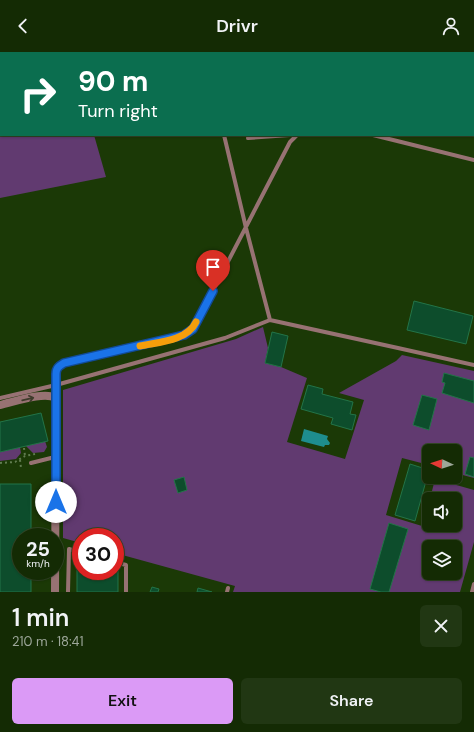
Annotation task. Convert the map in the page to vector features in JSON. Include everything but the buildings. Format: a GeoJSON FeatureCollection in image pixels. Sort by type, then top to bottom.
{"type":"FeatureCollection","features":[{"type":"Feature","properties":{"kind":"street"},"geometry":{"type":"LineString","coordinates":[[0,405],[41,396],[49,395],[56,398],[56,592]]}},
{"type":"Feature","properties":{"kind":"lane"},"geometry":{"type":"LineString","coordinates":[[224,136],[270,320]]}},
{"type":"Feature","properties":{"kind":"lane"},"geometry":{"type":"LineString","coordinates":[[248,138],[276,136]]}},
{"type":"Feature","properties":{"kind":"lane"},"geometry":{"type":"LineString","coordinates":[[56,398],[56,370],[60,365],[179,337],[189,333],[193,329],[290,142],[296,136]]}},
{"type":"Feature","properties":{"kind":"lane"},"geometry":{"type":"LineString","coordinates":[[377,136],[474,160]]}},
{"type":"Feature","properties":{"kind":"lane"},"geometry":{"type":"LineString","coordinates":[[0,398],[56,385],[225,338],[270,320],[474,365]]}},
{"type":"Feature","properties":{"kind":"lane"},"geometry":{"type":"LineString","coordinates":[[31,463],[56,456]]}},
{"type":"Feature","properties":{"kind":"lane"},"geometry":{"type":"LineString","coordinates":[[68,592],[69,549],[72,550]]}},
{"type":"Feature","properties":{"kind":"lane"},"geometry":{"type":"LineString","coordinates":[[124,565],[126,566],[126,592]]}},
{"type":"Feature","properties":{"kind":"lane"},"geometry":{"type":"LineString","coordinates":[[472,592],[474,584]]}},
{"type":"Feature","properties":{"kind":"path"},"geometry":{"type":"LineString","coordinates":[[24,448],[25,456]]}},
{"type":"Feature","properties":{"kind":"path"},"geometry":{"type":"LineString","coordinates":[[0,463],[11,463],[20,460],[25,456],[39,454]]}},
{"type":"Feature","properties":{"kind":"path"},"geometry":{"type":"LineString","coordinates":[[20,460],[21,468]]}},
{"type":"Feature","properties":{"kind":"shaded area"},"geometry":{"type":"Polygon","coordinates":[[[0,136],[94,136],[106,177],[0,198],[0,136]]]}},
{"type":"Feature","properties":{"kind":"shaded area"},"geometry":{"type":"Polygon","coordinates":[[[263,327],[268,348],[265,363],[281,367],[307,378],[287,442],[345,459],[364,400],[339,393],[396,361],[402,355],[474,371],[474,478],[462,475],[462,444],[422,444],[422,463],[402,458],[386,515],[422,526],[422,532],[462,532],[462,492],[432,492],[434,484],[453,484],[474,490],[474,542],[460,592],[233,592],[235,586],[124,555],[124,528],[72,528],[72,540],[64,538],[63,390],[236,339],[263,327]]]}},
{"type":"Feature","properties":{"kind":"shaded area"},"geometry":{"type":"Polygon","coordinates":[[[45,441],[47,447],[44,452],[33,453],[26,446],[45,441]]]}},
{"type":"Feature","properties":{"kind":"shaded area"},"geometry":{"type":"Polygon","coordinates":[[[20,447],[21,453],[16,459],[0,461],[0,452],[20,447]]]}},
{"type":"Feature","properties":{"kind":"water"},"geometry":{"type":"Polygon","coordinates":[[[304,429],[328,436],[327,439],[330,443],[329,445],[325,445],[324,447],[301,441],[304,429]]]}},
{"type":"Feature","properties":{"kind":"slow traffic"},"geometry":{"type":"LineString","coordinates":[[140,346],[179,337],[189,333],[193,329],[196,322]]}},
{"type":"Feature","properties":{"kind":"route"},"geometry":{"type":"LineString","coordinates":[[56,502],[56,370],[64,363],[179,337],[189,333],[193,329],[213,291]]}}]}
